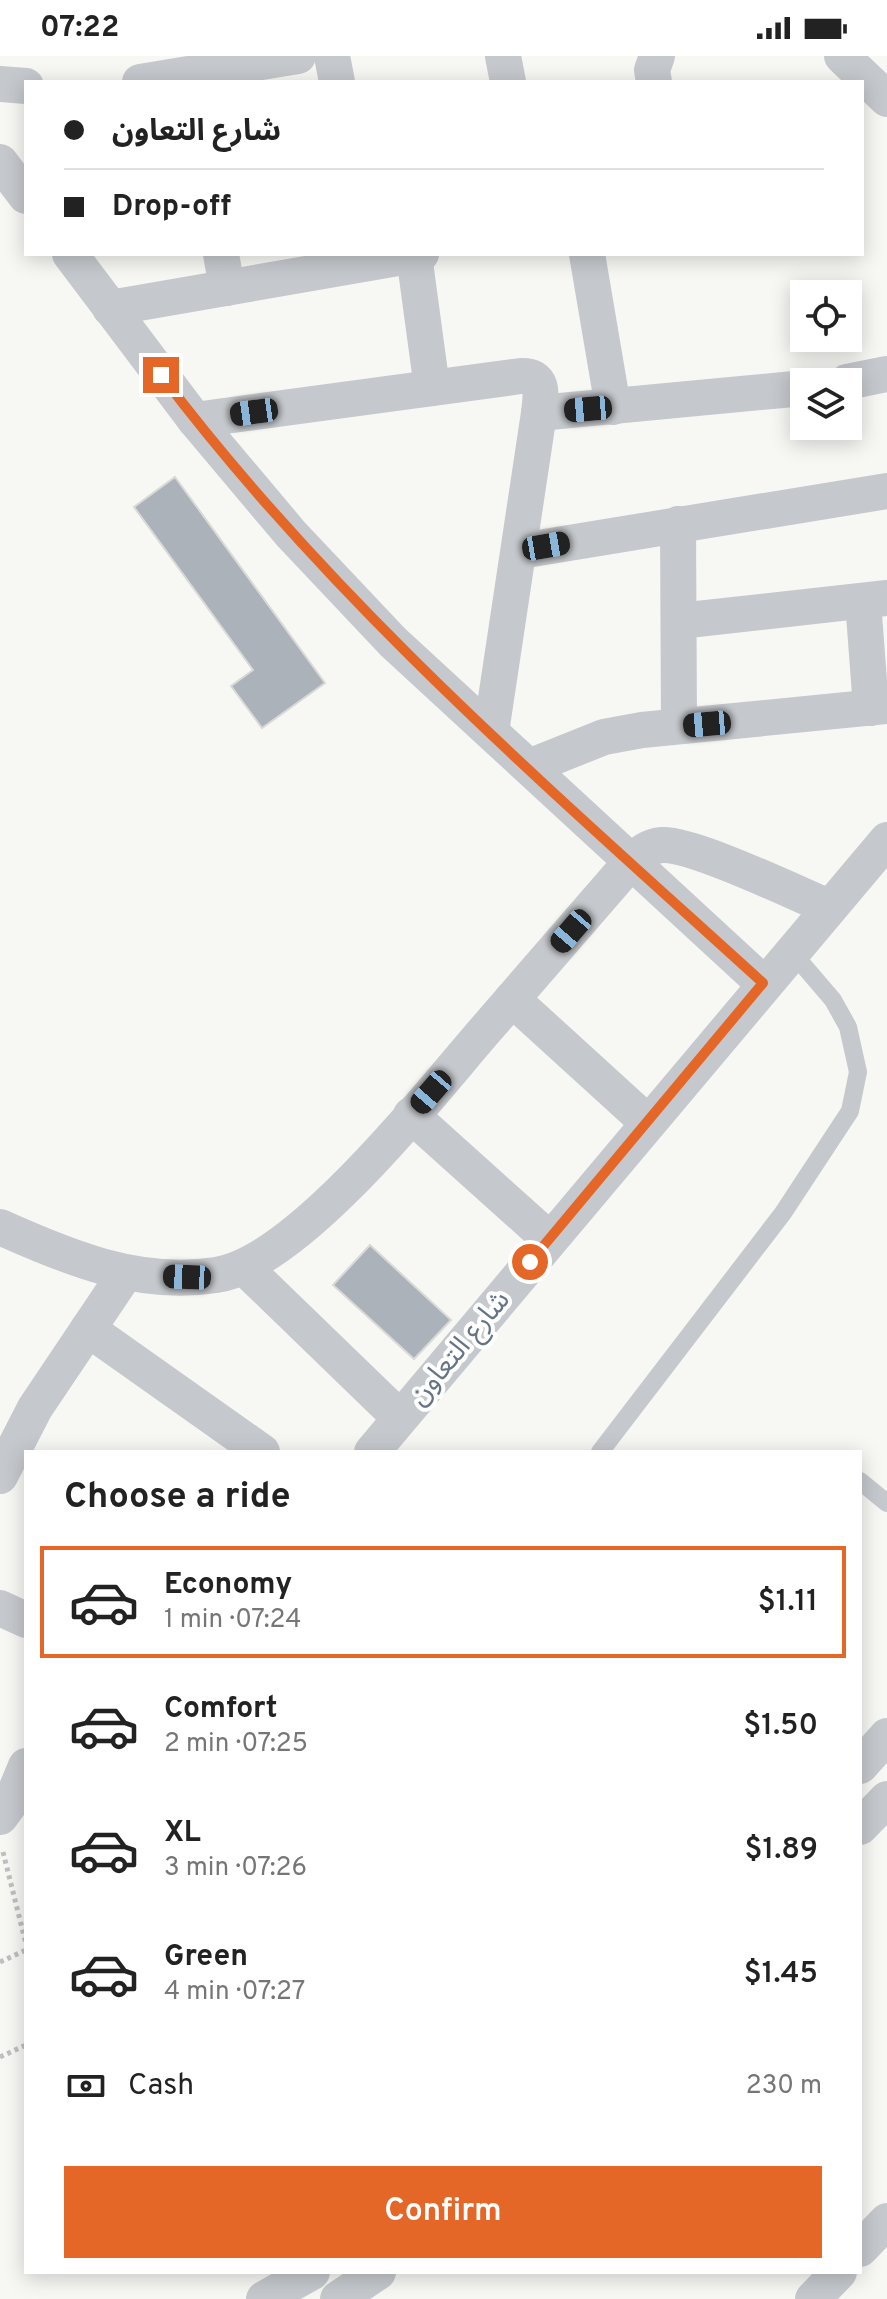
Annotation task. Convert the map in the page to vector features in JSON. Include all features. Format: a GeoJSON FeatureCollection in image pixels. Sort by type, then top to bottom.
{"type":"FeatureCollection","features":[{"type":"Feature","properties":{"kind":"street"},"geometry":{"type":"LineString","coordinates":[[166,80],[192,78],[298,56]]}},
{"type":"Feature","properties":{"kind":"street"},"geometry":{"type":"LineString","coordinates":[[332,56],[337,80]]}},
{"type":"Feature","properties":{"kind":"street"},"geometry":{"type":"LineString","coordinates":[[503,56],[508,80]]}},
{"type":"Feature","properties":{"kind":"street"},"geometry":{"type":"LineString","coordinates":[[654,80],[652,70],[657,56]]}},
{"type":"Feature","properties":{"kind":"street"},"geometry":{"type":"LineString","coordinates":[[842,56],[882,85]]}},
{"type":"Feature","properties":{"kind":"street"},"geometry":{"type":"LineString","coordinates":[[0,84],[24,86]]}},
{"type":"Feature","properties":{"kind":"street"},"geometry":{"type":"LineString","coordinates":[[0,162],[24,193]]}},
{"type":"Feature","properties":{"kind":"street"},"geometry":{"type":"LineString","coordinates":[[71,256],[195,420],[291,534],[393,642],[763,983]]}},
{"type":"Feature","properties":{"kind":"street"},"geometry":{"type":"LineString","coordinates":[[110,308],[224,271],[401,256]]}},
{"type":"Feature","properties":{"kind":"street"},"geometry":{"type":"LineString","coordinates":[[417,256],[432,388]]}},
{"type":"Feature","properties":{"kind":"street"},"geometry":{"type":"LineString","coordinates":[[587,256],[613,407]]}},
{"type":"Feature","properties":{"kind":"street"},"geometry":{"type":"LineString","coordinates":[[862,379],[887,374]]}},
{"type":"Feature","properties":{"kind":"street"},"geometry":{"type":"LineString","coordinates":[[195,420],[530,375],[538,381],[542,390],[539,413],[491,732]]}},
{"type":"Feature","properties":{"kind":"street"},"geometry":{"type":"LineString","coordinates":[[539,413],[790,389]]}},
{"type":"Feature","properties":{"kind":"street"},"geometry":{"type":"LineString","coordinates":[[520,551],[887,491]]}},
{"type":"Feature","properties":{"kind":"street"},"geometry":{"type":"LineString","coordinates":[[678,524],[679,726]]}},
{"type":"Feature","properties":{"kind":"street"},"geometry":{"type":"LineString","coordinates":[[529,767],[604,737],[679,726],[879,707],[875,599],[679,621]]}},
{"type":"Feature","properties":{"kind":"street","name":"شارع التعاون"},"geometry":{"type":"LineString","coordinates":[[374,1450],[763,983],[887,840]]}},
{"type":"Feature","properties":{"kind":"street"},"geometry":{"type":"LineString","coordinates":[[0,1227],[63,1255],[125,1274],[202,1276],[245,1268],[294,1233],[330,1201],[411,1115],[630,863],[647,849],[673,845],[829,907]]}},
{"type":"Feature","properties":{"kind":"street"},"geometry":{"type":"LineString","coordinates":[[512,999],[647,1122]]}},
{"type":"Feature","properties":{"kind":"street"},"geometry":{"type":"LineString","coordinates":[[411,1115],[549,1239]]}},
{"type":"Feature","properties":{"kind":"street"},"geometry":{"type":"LineString","coordinates":[[245,1268],[399,1417]]}},
{"type":"Feature","properties":{"kind":"street"},"geometry":{"type":"LineString","coordinates":[[0,1476],[28,1445],[88,1329],[125,1274]]}},
{"type":"Feature","properties":{"kind":"street"},"geometry":{"type":"LineString","coordinates":[[88,1329],[259,1450]]}},
{"type":"Feature","properties":{"kind":"street"},"geometry":{"type":"LineString","coordinates":[[0,1608],[24,1619]]}},
{"type":"Feature","properties":{"kind":"street"},"geometry":{"type":"LineString","coordinates":[[862,1764],[887,1736]]}},
{"type":"Feature","properties":{"kind":"street"},"geometry":{"type":"LineString","coordinates":[[0,1817],[11,1802],[24,1771]]}},
{"type":"Feature","properties":{"kind":"street"},"geometry":{"type":"LineString","coordinates":[[862,1825],[887,1799]]}},
{"type":"Feature","properties":{"kind":"street"},"geometry":{"type":"LineString","coordinates":[[862,2247],[887,2221]]}},
{"type":"Feature","properties":{"kind":"street"},"geometry":{"type":"LineString","coordinates":[[264,2299],[308,2274]]}},
{"type":"Feature","properties":{"kind":"street"},"geometry":{"type":"LineString","coordinates":[[813,2299],[837,2274]]}},
{"type":"Feature","properties":{"kind":"street"},"geometry":{"type":"LineString","coordinates":[[338,2299],[378,2284]]}},
{"type":"Feature","properties":{"kind":"lane"},"geometry":{"type":"LineString","coordinates":[[602,1450],[783,1213],[850,1111],[858,1072],[848,1027],[833,1000],[791,951]]}},
{"type":"Feature","properties":{"kind":"lane"},"geometry":{"type":"LineString","coordinates":[[862,1483],[887,1503]]}},
{"type":"Feature","properties":{"kind":"path"},"geometry":{"type":"LineString","coordinates":[[0,1840],[24,1936]]}},
{"type":"Feature","properties":{"kind":"path"},"geometry":{"type":"LineString","coordinates":[[0,1962],[24,1951]]}},
{"type":"Feature","properties":{"kind":"path"},"geometry":{"type":"LineString","coordinates":[[0,2057],[24,2046]]}},
{"type":"Feature","properties":{"kind":"building"},"geometry":{"type":"Polygon","coordinates":[[[175,477],[325,683],[262,728],[231,686],[253,670],[134,507],[175,477]]]}},
{"type":"Feature","properties":{"kind":"building"},"geometry":{"type":"Polygon","coordinates":[[[370,1245],[451,1320],[414,1359],[333,1285],[370,1245]]]}},
{"type":"Feature","properties":{"kind":"route"},"geometry":{"type":"LineString","coordinates":[[161,375],[291,534],[393,642],[763,983],[530,1262]]}}]}
